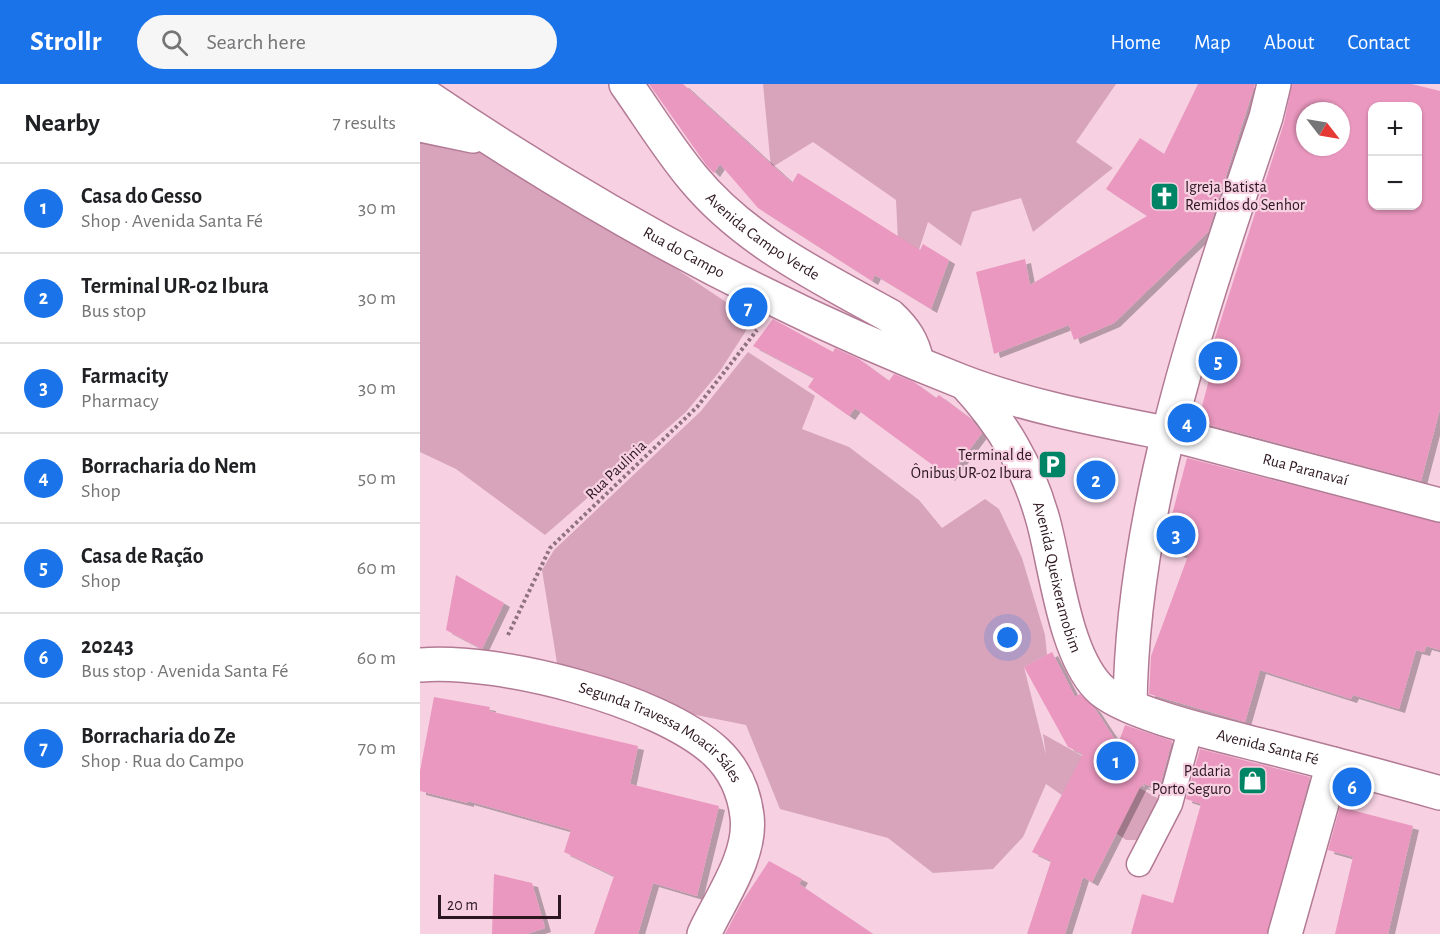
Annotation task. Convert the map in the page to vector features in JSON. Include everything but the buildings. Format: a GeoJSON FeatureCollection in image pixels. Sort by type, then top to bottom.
{"type":"FeatureCollection","features":[{"type":"Feature","properties":{"kind":"main road","name":"Avenida Campo Verde"},"geometry":{"type":"LineString","coordinates":[[626,84],[693,178],[713,199],[741,225],[779,254],[890,316],[905,331],[915,347],[917,362]]}},
{"type":"Feature","properties":{"kind":"main road"},"geometry":{"type":"LineString","coordinates":[[1130,706],[1139,588],[1154,492],[1199,320],[1266,117],[1274,84]]}},
{"type":"Feature","properties":{"kind":"main road","name":"Rua do Campo"},"geometry":{"type":"LineString","coordinates":[[420,92],[489,139],[699,261],[849,334],[964,382]]}},
{"type":"Feature","properties":{"kind":"main road"},"geometry":{"type":"LineString","coordinates":[[420,125],[489,139]]}},
{"type":"Feature","properties":{"kind":"main road"},"geometry":{"type":"LineString","coordinates":[[964,382],[1029,403],[1170,434]]}},
{"type":"Feature","properties":{"kind":"main road","name":"Avenida Queixeramobim"},"geometry":{"type":"LineString","coordinates":[[964,382],[1006,432],[1032,482],[1044,520],[1065,613],[1082,661],[1098,687],[1130,706]]}},
{"type":"Feature","properties":{"kind":"main road","name":"Rua Paranavaí"},"geometry":{"type":"LineString","coordinates":[[1170,434],[1440,505]]}},
{"type":"Feature","properties":{"kind":"main road","name":"Segunda Travessa Moacir Sáles"},"geometry":{"type":"LineString","coordinates":[[420,665],[454,664],[549,681],[643,708],[704,743],[733,772],[747,818],[746,840],[740,858],[704,934]]}},
{"type":"Feature","properties":{"kind":"main road","name":"Avenida Santa Fé"},"geometry":{"type":"LineString","coordinates":[[1130,706],[1191,727],[1440,793]]}},
{"type":"Feature","properties":{"kind":"main road"},"geometry":{"type":"LineString","coordinates":[[1285,934],[1333,764]]}},
{"type":"Feature","properties":{"kind":"lane"},"geometry":{"type":"LineString","coordinates":[[1139,864],[1170,804],[1191,727]]}},
{"type":"Feature","properties":{"kind":"path","name":"Rua Paulinia"},"geometry":{"type":"LineString","coordinates":[[492,669],[550,548],[697,407],[750,341],[776,299]]}},
{"type":"Feature","properties":{"kind":"shaded area"},"geometry":{"type":"Polygon","coordinates":[[[763,84],[1116,84],[1076,142],[1113,168],[1033,232],[1021,198],[972,212],[961,246],[928,222],[916,259],[898,241],[896,200],[813,142],[771,168],[763,84]]]}},
{"type":"Feature","properties":{"kind":"shaded area"},"geometry":{"type":"Polygon","coordinates":[[[420,136],[480,138],[753,320],[720,371],[686,412],[545,535],[456,469],[420,452],[420,136]]]}},
{"type":"Feature","properties":{"kind":"shaded area"},"geometry":{"type":"Polygon","coordinates":[[[748,352],[815,396],[802,429],[849,447],[919,500],[942,528],[985,499],[999,509],[1022,558],[1045,635],[1047,655],[1024,667],[1046,755],[1043,734],[1161,800],[1151,840],[1126,840],[1046,784],[1023,837],[993,869],[933,873],[888,838],[780,809],[746,725],[561,688],[542,570],[554,550],[701,411],[748,352]]]}},
{"type":"Feature","properties":{"kind":"place","name":"Igreja Batista Remidos do Senhor"},"geometry":{"type":"Point","coordinates":[1164,196]}},
{"type":"Feature","properties":{"kind":"place","name":"Borracharia do Ze"},"geometry":{"type":"Point","coordinates":[748,307]}},
{"type":"Feature","properties":{"kind":"place","name":"Casa de Ração"},"geometry":{"type":"Point","coordinates":[1218,361]}},
{"type":"Feature","properties":{"kind":"place","name":"Borracharia do Nem"},"geometry":{"type":"Point","coordinates":[1187,423]}},
{"type":"Feature","properties":{"kind":"place","name":"Terminal de Ônibus UR-02 Ibura"},"geometry":{"type":"Point","coordinates":[1053,464]}},
{"type":"Feature","properties":{"kind":"place","name":"Terminal UR-02 Ibura"},"geometry":{"type":"Point","coordinates":[1096,480]}},
{"type":"Feature","properties":{"kind":"place","name":"Farmacity"},"geometry":{"type":"Point","coordinates":[1176,535]}},
{"type":"Feature","properties":{"kind":"place","name":"Casa do Gesso"},"geometry":{"type":"Point","coordinates":[1116,761]}},
{"type":"Feature","properties":{"kind":"place","name":"Padaria Porto Seguro"},"geometry":{"type":"Point","coordinates":[1252,780]}},
{"type":"Feature","properties":{"kind":"place","name":"20243"},"geometry":{"type":"Point","coordinates":[1352,787]}}]}
